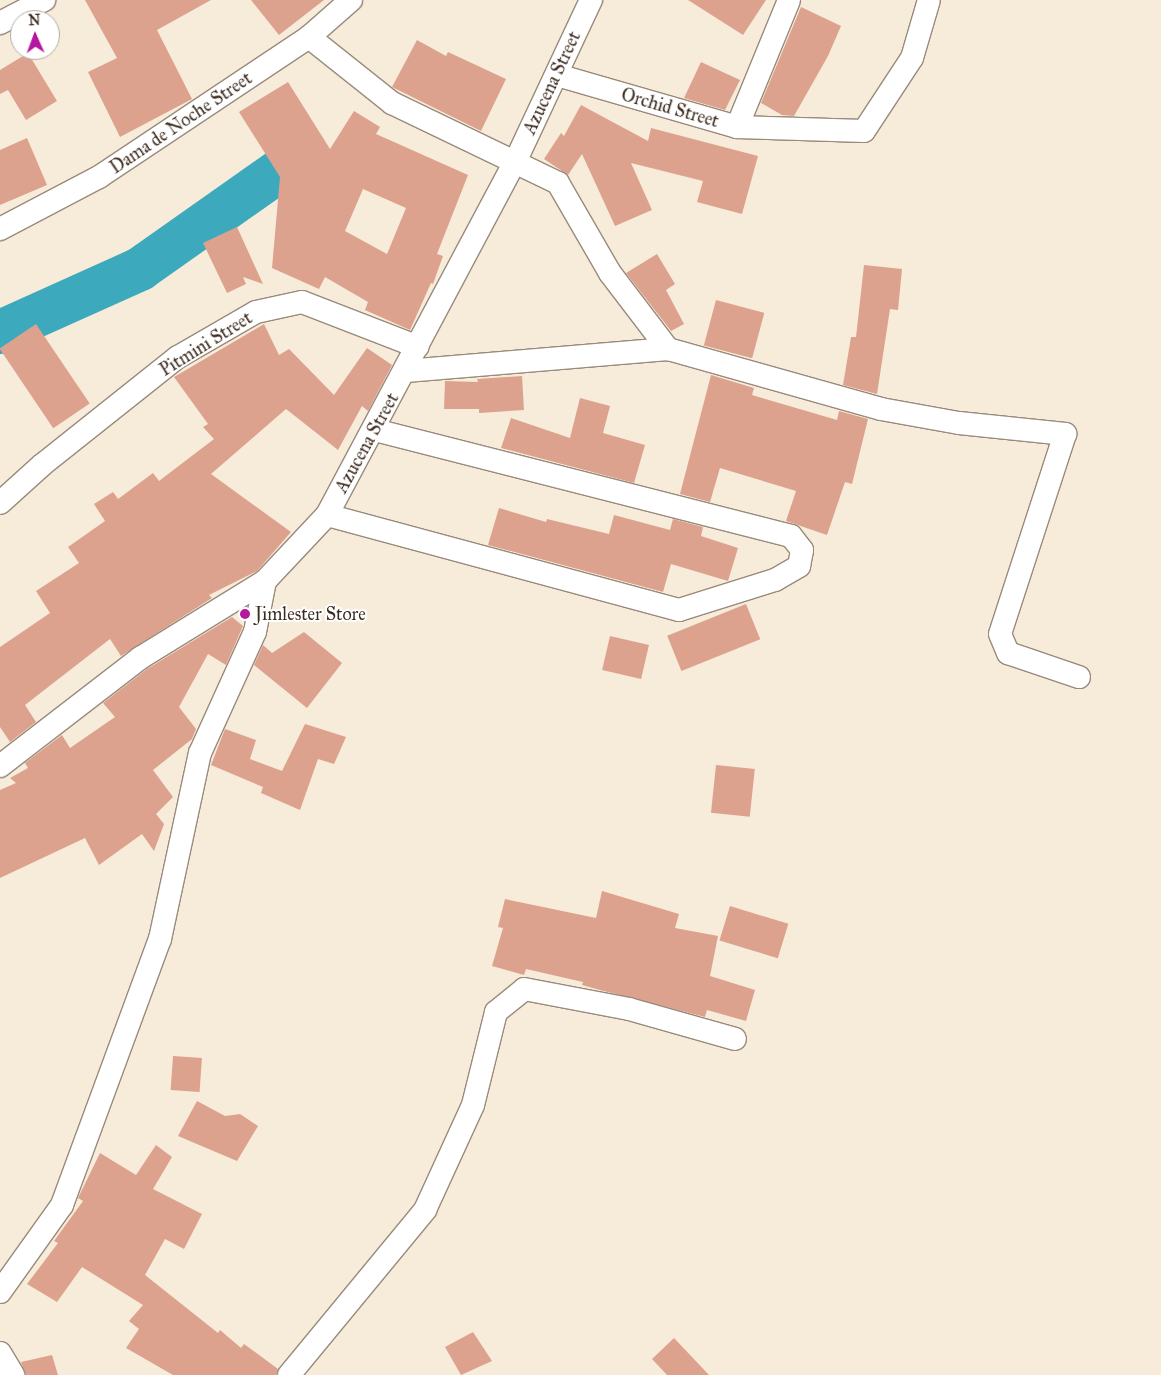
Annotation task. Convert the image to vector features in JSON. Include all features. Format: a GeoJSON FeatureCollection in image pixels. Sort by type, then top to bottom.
{"type":"FeatureCollection","features":[{"type":"Feature","properties":{"kind":"street"},"geometry":{"type":"LineString","coordinates":[[0,23],[44,0]]}},
{"type":"Feature","properties":{"kind":"street","name":"Dama de Noche Street"},"geometry":{"type":"LineString","coordinates":[[0,229],[99,177],[309,37],[351,0]]}},
{"type":"Feature","properties":{"kind":"street","name":"Azucena Street"},"geometry":{"type":"LineString","coordinates":[[0,766],[140,658],[266,581],[327,515],[375,430],[516,160],[591,0]]}},
{"type":"Feature","properties":{"kind":"street","name":"Orchid Street"},"geometry":{"type":"LineString","coordinates":[[557,75],[737,127],[789,0]]}},
{"type":"Feature","properties":{"kind":"street"},"geometry":{"type":"LineString","coordinates":[[737,127],[864,131],[912,58],[929,0]]}},
{"type":"Feature","properties":{"kind":"street"},"geometry":{"type":"LineString","coordinates":[[309,37],[392,103],[448,132],[516,160],[558,183],[610,273],[668,349]]}},
{"type":"Feature","properties":{"kind":"street","name":"Pitmini Street"},"geometry":{"type":"LineString","coordinates":[[0,503],[42,465],[178,357],[256,312],[302,302],[418,347]]}},
{"type":"Feature","properties":{"kind":"street"},"geometry":{"type":"LineString","coordinates":[[406,371],[668,349],[881,409],[959,423],[1065,434],[1000,634],[1008,653],[1078,677]]}},
{"type":"Feature","properties":{"kind":"street"},"geometry":{"type":"LineString","coordinates":[[327,515],[678,610],[775,580],[799,566],[802,550],[791,536],[375,430]]}},
{"type":"Feature","properties":{"kind":"street"},"geometry":{"type":"LineString","coordinates":[[0,1292],[62,1205],[160,939],[200,753],[255,632],[266,581]]}},
{"type":"Feature","properties":{"kind":"street"},"geometry":{"type":"LineString","coordinates":[[289,1375],[425,1210],[473,1105],[496,1012],[524,989],[629,1009],[735,1039]]}},
{"type":"Feature","properties":{"kind":"street"},"geometry":{"type":"LineString","coordinates":[[0,1353],[13,1375]]}},
{"type":"Feature","properties":{"kind":"building"},"geometry":{"type":"Polygon","coordinates":[[[85,0],[211,0],[157,30],[192,99],[120,137],[88,72],[117,58],[85,0]]]}},
{"type":"Feature","properties":{"kind":"building"},"geometry":{"type":"Polygon","coordinates":[[[251,0],[324,0],[279,35],[251,0]]]}},
{"type":"Feature","properties":{"kind":"building"},"geometry":{"type":"Polygon","coordinates":[[[688,0],[766,0],[743,35],[688,0]]]}},
{"type":"Feature","properties":{"kind":"building"},"geometry":{"type":"Polygon","coordinates":[[[801,7],[841,26],[828,56],[794,116],[782,115],[761,103],[801,7]]]}},
{"type":"Feature","properties":{"kind":"building"},"geometry":{"type":"Polygon","coordinates":[[[417,40],[446,56],[448,52],[506,79],[481,131],[392,87],[417,40]]]}},
{"type":"Feature","properties":{"kind":"building"},"geometry":{"type":"Polygon","coordinates":[[[16,60],[32,60],[57,101],[26,120],[8,90],[0,94],[0,70],[16,60]]]}},
{"type":"Feature","properties":{"kind":"building"},"geometry":{"type":"Polygon","coordinates":[[[701,62],[740,80],[725,110],[684,98],[701,62]]]}},
{"type":"Feature","properties":{"kind":"building"},"geometry":{"type":"Polygon","coordinates":[[[288,82],[330,149],[354,111],[380,127],[376,134],[468,175],[437,254],[443,256],[433,284],[431,283],[410,330],[365,310],[368,302],[325,277],[319,289],[272,268],[280,177],[239,112],[288,82]],[[363,189],[345,231],[387,254],[406,208],[363,189]]]}},
{"type":"Feature","properties":{"kind":"building"},"geometry":{"type":"Polygon","coordinates":[[[581,105],[648,141],[651,128],[758,156],[742,214],[697,202],[703,181],[631,163],[652,210],[615,226],[582,154],[568,175],[544,159],[561,133],[564,136],[581,105]]]}},
{"type":"Feature","properties":{"kind":"building"},"geometry":{"type":"Polygon","coordinates":[[[27,138],[47,185],[0,205],[0,150],[27,138]]]}},
{"type":"Feature","properties":{"kind":"building"},"geometry":{"type":"Polygon","coordinates":[[[237,227],[263,284],[243,277],[246,284],[227,293],[203,243],[237,227]]]}},
{"type":"Feature","properties":{"kind":"building"},"geometry":{"type":"Polygon","coordinates":[[[657,254],[675,284],[666,290],[684,324],[671,331],[626,273],[657,254]]]}},
{"type":"Feature","properties":{"kind":"building"},"geometry":{"type":"Polygon","coordinates":[[[864,265],[902,269],[898,310],[890,309],[877,394],[843,385],[851,337],[856,337],[864,265]]]}},
{"type":"Feature","properties":{"kind":"building"},"geometry":{"type":"Polygon","coordinates":[[[716,300],[764,313],[752,358],[704,345],[716,300]]]}},
{"type":"Feature","properties":{"kind":"building"},"geometry":{"type":"Polygon","coordinates":[[[36,324],[90,404],[53,428],[0,349],[36,324]]]}},
{"type":"Feature","properties":{"kind":"building"},"geometry":{"type":"Polygon","coordinates":[[[264,324],[279,355],[289,349],[334,395],[367,348],[392,365],[368,411],[362,406],[338,450],[286,409],[211,474],[291,532],[257,571],[209,595],[212,598],[121,656],[110,639],[25,705],[36,722],[10,742],[0,727],[0,647],[50,613],[36,591],[79,563],[68,547],[105,521],[94,504],[113,492],[118,499],[153,473],[159,481],[214,439],[203,427],[208,424],[174,377],[264,324]]]}},
{"type":"Feature","properties":{"kind":"building"},"geometry":{"type":"Polygon","coordinates":[[[711,375],[754,388],[752,395],[837,420],[839,411],[868,419],[852,484],[845,482],[827,535],[786,521],[796,491],[720,468],[710,502],[680,494],[711,375]]]}},
{"type":"Feature","properties":{"kind":"building"},"geometry":{"type":"Polygon","coordinates":[[[522,376],[524,410],[479,413],[479,409],[444,409],[445,381],[478,382],[477,379],[522,376]]]}},
{"type":"Feature","properties":{"kind":"building"},"geometry":{"type":"Polygon","coordinates":[[[580,398],[610,406],[603,433],[645,445],[634,483],[501,448],[511,418],[570,438],[580,398]]]}},
{"type":"Feature","properties":{"kind":"building"},"geometry":{"type":"Polygon","coordinates":[[[499,508],[546,522],[547,519],[609,534],[614,515],[670,530],[673,519],[703,527],[701,536],[738,548],[728,581],[671,564],[663,592],[488,545],[499,508]]]}},
{"type":"Feature","properties":{"kind":"building"},"geometry":{"type":"Polygon","coordinates":[[[746,604],[760,639],[681,671],[667,636],[746,604]]]}},
{"type":"Feature","properties":{"kind":"building"},"geometry":{"type":"Polygon","coordinates":[[[232,617],[243,626],[226,665],[208,654],[179,707],[196,729],[192,739],[153,770],[173,797],[156,814],[164,824],[154,851],[142,834],[99,865],[85,838],[0,878],[0,790],[16,783],[10,778],[28,768],[25,763],[62,735],[70,748],[115,717],[103,703],[147,669],[232,617]]]}},
{"type":"Feature","properties":{"kind":"building"},"geometry":{"type":"Polygon","coordinates":[[[304,632],[342,663],[307,708],[254,665],[263,645],[272,653],[304,632]]]}},
{"type":"Feature","properties":{"kind":"building"},"geometry":{"type":"Polygon","coordinates":[[[610,636],[649,645],[641,679],[602,670],[610,636]]]}},
{"type":"Feature","properties":{"kind":"building"},"geometry":{"type":"Polygon","coordinates":[[[305,724],[346,737],[334,764],[318,759],[300,810],[261,793],[263,787],[211,765],[225,729],[256,740],[250,759],[282,771],[305,724]]]}},
{"type":"Feature","properties":{"kind":"building"},"geometry":{"type":"Polygon","coordinates":[[[716,765],[755,769],[750,817],[711,813],[716,765]]]}},
{"type":"Feature","properties":{"kind":"building"},"geometry":{"type":"Polygon","coordinates":[[[602,891],[679,914],[675,928],[718,936],[710,976],[755,990],[746,1021],[707,1010],[705,1017],[582,985],[583,982],[526,969],[524,975],[492,966],[503,928],[498,927],[505,899],[596,918],[602,891]]]}},
{"type":"Feature","properties":{"kind":"building"},"geometry":{"type":"Polygon","coordinates":[[[730,906],[788,924],[778,958],[719,940],[730,906]]]}},
{"type":"Feature","properties":{"kind":"building"},"geometry":{"type":"Polygon","coordinates":[[[173,1056],[202,1058],[200,1092],[171,1090],[173,1056]]]}},
{"type":"Feature","properties":{"kind":"building"},"geometry":{"type":"Polygon","coordinates":[[[197,1101],[225,1116],[240,1114],[258,1126],[237,1161],[178,1136],[197,1101]]]}},
{"type":"Feature","properties":{"kind":"building"},"geometry":{"type":"Polygon","coordinates":[[[156,1145],[172,1157],[153,1189],[202,1214],[184,1249],[165,1239],[145,1275],[218,1333],[220,1330],[241,1348],[244,1344],[278,1369],[276,1375],[173,1375],[126,1348],[139,1329],[129,1321],[143,1305],[82,1267],[57,1302],[27,1284],[58,1243],[54,1241],[83,1201],[78,1198],[100,1153],[136,1175],[156,1145]]]}},
{"type":"Feature","properties":{"kind":"building"},"geometry":{"type":"Polygon","coordinates":[[[473,1332],[492,1361],[461,1375],[445,1347],[473,1332]]]}},
{"type":"Feature","properties":{"kind":"building"},"geometry":{"type":"Polygon","coordinates":[[[674,1338],[709,1375],[667,1375],[652,1359],[674,1338]]]}},
{"type":"Feature","properties":{"kind":"building"},"geometry":{"type":"Polygon","coordinates":[[[52,1355],[58,1375],[26,1375],[21,1362],[52,1355]]]}},
{"type":"Feature","properties":{"kind":"waterway"},"geometry":{"type":"LineString","coordinates":[[0,332],[140,269],[282,169]]}},
{"type":"Feature","properties":{"kind":"place","name":"Jimlester Store"},"geometry":{"type":"Point","coordinates":[245,614]}}]}
